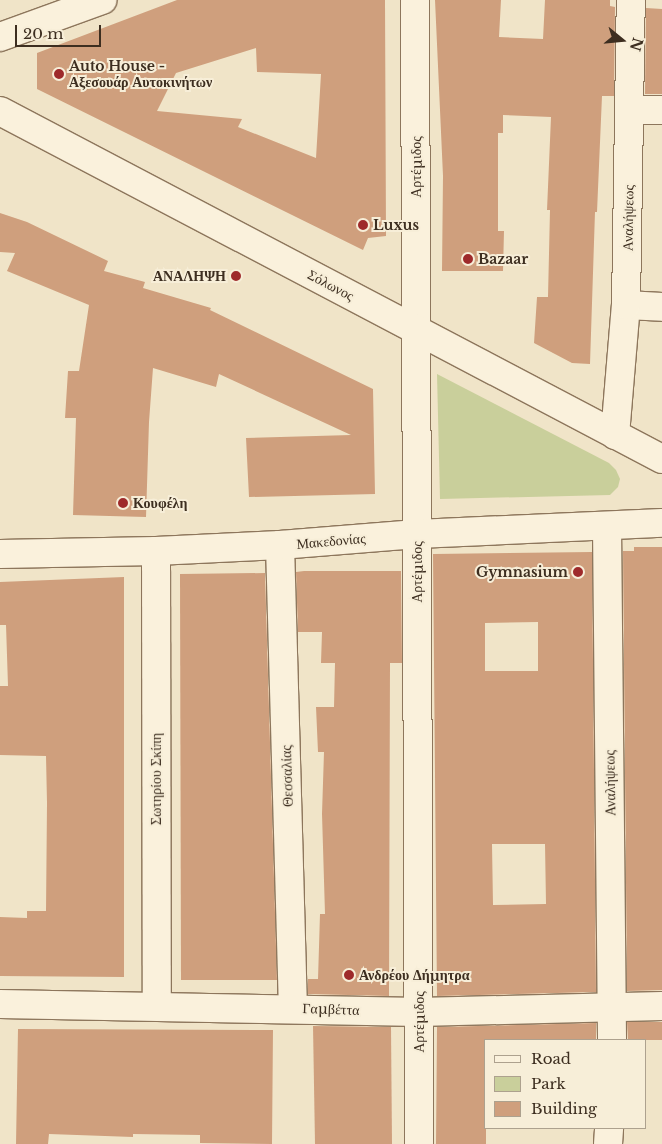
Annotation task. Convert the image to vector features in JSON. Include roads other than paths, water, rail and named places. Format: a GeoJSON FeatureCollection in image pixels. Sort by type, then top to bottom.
{"type":"FeatureCollection","features":[{"type":"Feature","properties":{"kind":"street"},"geometry":{"type":"LineString","coordinates":[[0,37],[63,7],[102,0]]}},
{"type":"Feature","properties":{"kind":"street","name":"Αρτέμιδος"},"geometry":{"type":"LineString","coordinates":[[415,0],[419,1144]]}},
{"type":"Feature","properties":{"kind":"street","name":"Αναλήψεως"},"geometry":{"type":"LineString","coordinates":[[615,434],[626,305],[631,0]]}},
{"type":"Feature","properties":{"kind":"street"},"geometry":{"type":"LineString","coordinates":[[630,110],[662,110]]}},
{"type":"Feature","properties":{"kind":"street","name":"Σόλωνος"},"geometry":{"type":"LineString","coordinates":[[0,111],[662,459]]}},
{"type":"Feature","properties":{"kind":"street"},"geometry":{"type":"LineString","coordinates":[[626,305],[662,307]]}},
{"type":"Feature","properties":{"kind":"street","name":"Μακεδονίας"},"geometry":{"type":"LineString","coordinates":[[0,554],[156,552],[280,545],[417,534],[662,523]]}},
{"type":"Feature","properties":{"kind":"street","name":"Αναλήψεως"},"geometry":{"type":"LineString","coordinates":[[607,526],[612,1039]]}},
{"type":"Feature","properties":{"kind":"street","name":"Θεσσαλίας"},"geometry":{"type":"LineString","coordinates":[[280,545],[293,1008]]}},
{"type":"Feature","properties":{"kind":"street","name":"Σωτηρίου Σκίπη"},"geometry":{"type":"LineString","coordinates":[[156,552],[157,1006]]}},
{"type":"Feature","properties":{"kind":"street","name":"Γαμβέττα"},"geometry":{"type":"LineString","coordinates":[[0,1004],[293,1008],[419,1012],[613,1005],[662,1006]]}},
{"type":"Feature","properties":{"kind":"street"},"geometry":{"type":"LineString","coordinates":[[608,1144],[609,1129]]}},
{"type":"Feature","properties":{"kind":"place","name":"Auto House - Αξεσουάρ Αυτοκινήτων"},"geometry":{"type":"Point","coordinates":[59,74]}},
{"type":"Feature","properties":{"kind":"place","name":"Luxus"},"geometry":{"type":"Point","coordinates":[363,225]}},
{"type":"Feature","properties":{"kind":"place","name":"Bazaar"},"geometry":{"type":"Point","coordinates":[468,259]}},
{"type":"Feature","properties":{"kind":"place","name":"ΑΝΑΛΗΨΗ"},"geometry":{"type":"Point","coordinates":[236,276]}},
{"type":"Feature","properties":{"kind":"place","name":"Κουφέλη"},"geometry":{"type":"Point","coordinates":[123,503]}},
{"type":"Feature","properties":{"kind":"place","name":"Gymnasium"},"geometry":{"type":"Point","coordinates":[578,572]}},
{"type":"Feature","properties":{"kind":"place","name":"Ανδρέου Δήμητρα"},"geometry":{"type":"Point","coordinates":[349,975]}}]}
